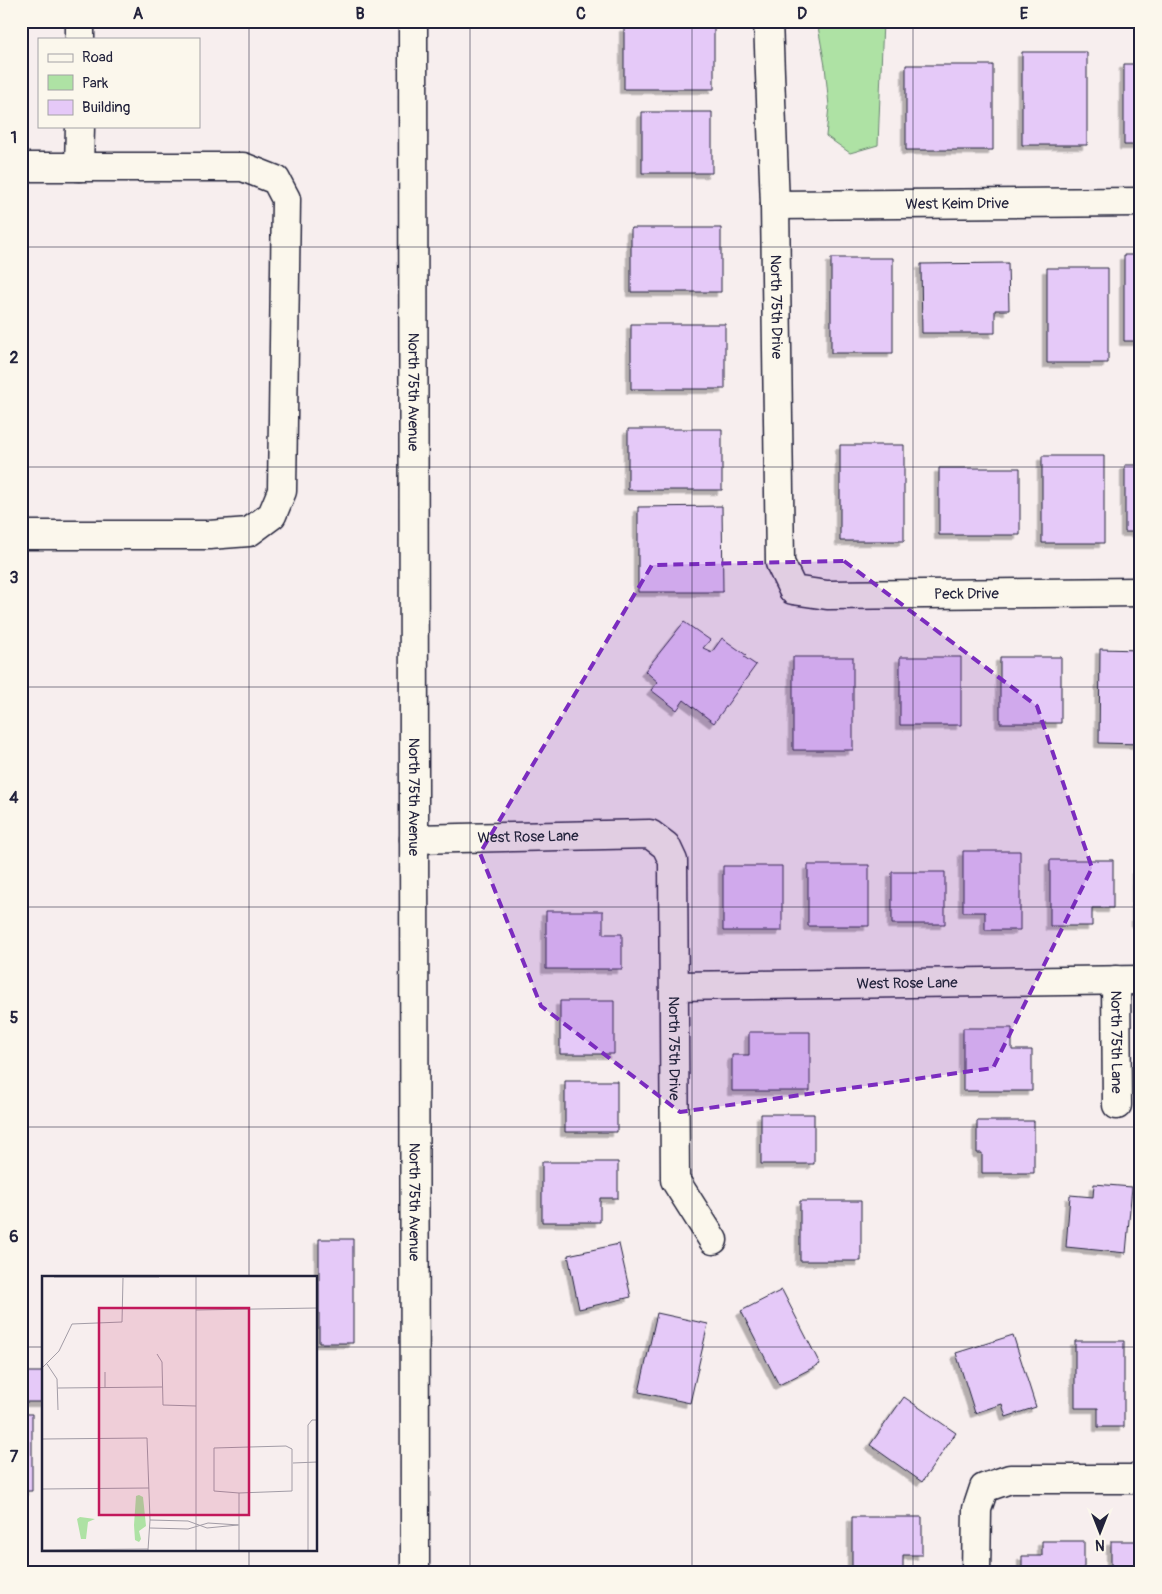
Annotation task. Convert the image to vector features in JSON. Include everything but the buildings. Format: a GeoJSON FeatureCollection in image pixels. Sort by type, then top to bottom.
{"type":"FeatureCollection","features":[{"type":"Feature","properties":{"kind":"street"},"geometry":{"type":"LineString","coordinates":[[80,21],[80,38]]}},
{"type":"Feature","properties":{"kind":"street","name":"North 75th Avenue"},"geometry":{"type":"LineString","coordinates":[[413,21],[415,1573]]}},
{"type":"Feature","properties":{"kind":"street","name":"North 75th Drive"},"geometry":{"type":"LineString","coordinates":[[768,21],[775,205],[780,563],[793,590]]}},
{"type":"Feature","properties":{"kind":"street"},"geometry":{"type":"LineString","coordinates":[[80,128],[80,167]]}},
{"type":"Feature","properties":{"kind":"street"},"geometry":{"type":"LineString","coordinates":[[21,167],[243,168],[276,180],[286,200],[282,491],[272,515],[249,532],[209,536],[21,534]]}},
{"type":"Feature","properties":{"kind":"street","name":"West Keim Drive"},"geometry":{"type":"LineString","coordinates":[[775,205],[1141,202]]}},
{"type":"Feature","properties":{"kind":"street","name":"Peck Drive"},"geometry":{"type":"LineString","coordinates":[[793,590],[827,595],[1141,592]]}},
{"type":"Feature","properties":{"kind":"street","name":"West Rose Lane"},"geometry":{"type":"LineString","coordinates":[[414,839],[650,834],[666,846]]}},
{"type":"Feature","properties":{"kind":"street","name":"North 75th Drive"},"geometry":{"type":"LineString","coordinates":[[666,846],[673,861],[675,1180],[713,1240]]}},
{"type":"Feature","properties":{"kind":"street","name":"West Rose Lane"},"geometry":{"type":"LineString","coordinates":[[675,986],[1128,980]]}},
{"type":"Feature","properties":{"kind":"street","name":"North 75th Lane"},"geometry":{"type":"LineString","coordinates":[[1117,1105],[1128,980]]}},
{"type":"Feature","properties":{"kind":"street"},"geometry":{"type":"LineString","coordinates":[[976,1573],[977,1509],[984,1488],[1010,1479],[1141,1479]]}},
{"type":"Feature","properties":{"kind":"highlighted area"},"geometry":{"type":"Polygon","coordinates":[[[844,561],[1037,706],[1092,868],[993,1068],[680,1112],[541,1006],[480,853],[652,565],[844,561]]]}},
{"type":"Feature","properties":{"kind":"green space"},"geometry":{"type":"Polygon","coordinates":[[[817,21],[883,21],[878,145],[850,153],[826,136],[829,106],[825,66],[817,21]]]}}]}
